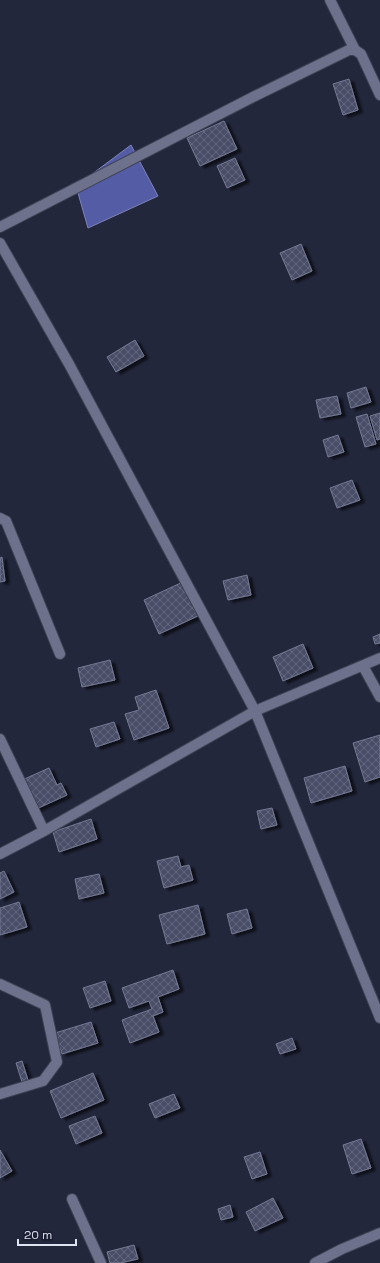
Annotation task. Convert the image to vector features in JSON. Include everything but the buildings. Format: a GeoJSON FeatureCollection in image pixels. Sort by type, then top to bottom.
{"type":"FeatureCollection","features":[{"type":"Feature","properties":{"kind":"street"},"geometry":{"type":"LineString","coordinates":[[330,0],[355,50],[361,54],[380,95]]}},
{"type":"Feature","properties":{"kind":"street"},"geometry":{"type":"LineString","coordinates":[[0,227],[255,96],[349,50],[355,50]]}},
{"type":"Feature","properties":{"kind":"street"},"geometry":{"type":"LineString","coordinates":[[0,243],[69,364],[255,711],[380,1018]]}},
{"type":"Feature","properties":{"kind":"street"},"geometry":{"type":"LineString","coordinates":[[0,518],[6,521],[60,654]]}},
{"type":"Feature","properties":{"kind":"street"},"geometry":{"type":"LineString","coordinates":[[0,854],[44,831],[255,711],[380,658]]}},
{"type":"Feature","properties":{"kind":"street"},"geometry":{"type":"LineString","coordinates":[[363,666],[380,697]]}},
{"type":"Feature","properties":{"kind":"street"},"geometry":{"type":"LineString","coordinates":[[0,739],[44,831]]}},
{"type":"Feature","properties":{"kind":"street"},"geometry":{"type":"LineString","coordinates":[[0,984],[45,1005],[57,1062],[44,1082],[0,1094]]}},
{"type":"Feature","properties":{"kind":"street"},"geometry":{"type":"LineString","coordinates":[[72,1199],[101,1263]]}},
{"type":"Feature","properties":{"kind":"street"},"geometry":{"type":"LineString","coordinates":[[315,1263],[342,1249],[380,1233]]}},
{"type":"Feature","properties":{"kind":"water"},"geometry":{"type":"Polygon","coordinates":[[[131,145],[158,196],[88,228],[76,186],[131,145]]]}}]}
